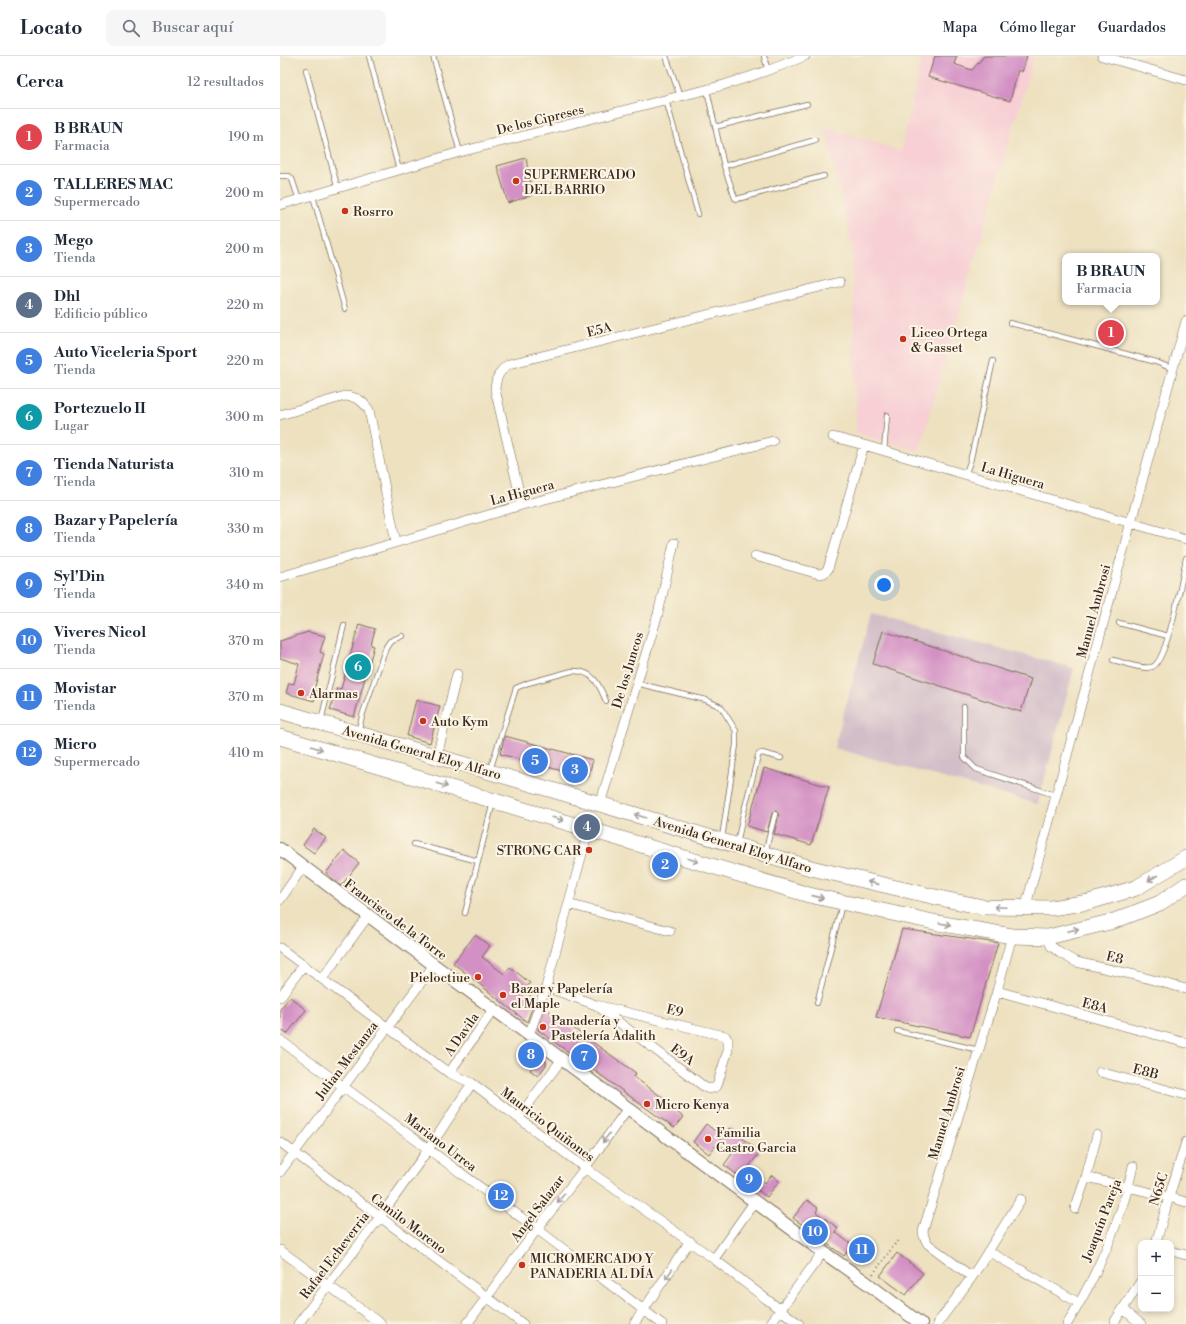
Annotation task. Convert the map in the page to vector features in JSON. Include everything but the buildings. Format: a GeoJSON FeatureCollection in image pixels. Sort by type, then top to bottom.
{"type":"FeatureCollection","features":[{"type":"Feature","properties":{"kind":"main road","name":"Avenida General Eloy Alfaro"},"geometry":{"type":"LineString","coordinates":[[280,711],[490,771],[811,868],[983,907],[1025,909],[1051,908],[1089,902],[1136,888],[1186,858]]}},
{"type":"Feature","properties":{"kind":"main road","name":"Avenida General Eloy Alfaro"},"geometry":{"type":"LineString","coordinates":[[280,737],[589,828],[809,895],[938,923],[1012,936],[1048,937],[1121,918],[1160,903],[1186,885]]}},
{"type":"Feature","properties":{"kind":"street","name":"De los Cipreses"},"geometry":{"type":"LineString","coordinates":[[280,205],[460,152],[707,90],[768,71],[805,56]]}},
{"type":"Feature","properties":{"kind":"street"},"geometry":{"type":"LineString","coordinates":[[1102,56],[1186,80]]}},
{"type":"Feature","properties":{"kind":"street","name":"E5A"},"geometry":{"type":"LineString","coordinates":[[522,505],[495,389],[498,374],[503,368],[509,364],[840,282]]}},
{"type":"Feature","properties":{"kind":"street","name":"Manuel Ambrosi"},"geometry":{"type":"LineString","coordinates":[[1025,909],[1186,321]]}},
{"type":"Feature","properties":{"kind":"street"},"geometry":{"type":"LineString","coordinates":[[280,415],[345,396],[360,399],[365,404],[369,410],[396,542]]}},
{"type":"Feature","properties":{"kind":"street","name":"La Higuera"},"geometry":{"type":"LineString","coordinates":[[833,437],[1186,539]]}},
{"type":"Feature","properties":{"kind":"street","name":"La Higuera"},"geometry":{"type":"LineString","coordinates":[[280,577],[522,505],[773,441]]}},
{"type":"Feature","properties":{"kind":"street"},"geometry":{"type":"LineString","coordinates":[[755,556],[819,574],[824,573],[828,569],[864,445]]}},
{"type":"Feature","properties":{"kind":"street","name":"De los Juncos"},"geometry":{"type":"LineString","coordinates":[[600,804],[658,614],[674,543]]}},
{"type":"Feature","properties":{"kind":"street"},"geometry":{"type":"LineString","coordinates":[[437,756],[457,674]]}},
{"type":"Feature","properties":{"kind":"street"},"geometry":{"type":"LineString","coordinates":[[529,1035],[546,987],[589,828]]}},
{"type":"Feature","properties":{"kind":"street","name":"Francisco de la Torre"},"geometry":{"type":"LineString","coordinates":[[280,849],[434,965],[921,1324]]}},
{"type":"Feature","properties":{"kind":"street"},"geometry":{"type":"LineString","coordinates":[[280,900],[303,867]]}},
{"type":"Feature","properties":{"kind":"street"},"geometry":{"type":"LineString","coordinates":[[568,904],[670,931]]}},
{"type":"Feature","properties":{"kind":"street"},"geometry":{"type":"LineString","coordinates":[[322,979],[368,916]]}},
{"type":"Feature","properties":{"kind":"street","name":"Manuel Ambrosi"},"geometry":{"type":"LineString","coordinates":[[972,1277],[928,1244],[924,1237],[924,1231],[997,991],[1012,936]]}},
{"type":"Feature","properties":{"kind":"street","name":"E8"},"geometry":{"type":"LineString","coordinates":[[1048,937],[1051,946],[1076,962],[1135,975],[1186,989]]}},
{"type":"Feature","properties":{"kind":"street","name":"Mauricio Quiñones"},"geometry":{"type":"LineString","coordinates":[[280,948],[449,1073],[472,1082],[585,1168],[690,1241],[799,1324]]}},
{"type":"Feature","properties":{"kind":"street","name":"Julian Mestanza"},"geometry":{"type":"LineString","coordinates":[[280,1172],[434,965]]}},
{"type":"Feature","properties":{"kind":"street"},"geometry":{"type":"LineString","coordinates":[[280,997],[303,966]]}},
{"type":"Feature","properties":{"kind":"street","name":"E9"},"geometry":{"type":"LineString","coordinates":[[546,987],[596,1005],[720,1034],[725,1036],[728,1040]]}},
{"type":"Feature","properties":{"kind":"street","name":"E8A"},"geometry":{"type":"LineString","coordinates":[[997,991],[1186,1043]]}},
{"type":"Feature","properties":{"kind":"street","name":"E9A"},"geometry":{"type":"LineString","coordinates":[[596,1005],[706,1088],[715,1088],[719,1082],[728,1050],[728,1040]]}},
{"type":"Feature","properties":{"kind":"street","name":"A Davila"},"geometry":{"type":"LineString","coordinates":[[449,1073],[494,1009]]}},
{"type":"Feature","properties":{"kind":"street","name":"Mariano Urrea"},"geometry":{"type":"LineString","coordinates":[[280,1040],[537,1229],[662,1324]]}},
{"type":"Feature","properties":{"kind":"street"},"geometry":{"type":"LineString","coordinates":[[518,1118],[562,1059]]}},
{"type":"Feature","properties":{"kind":"street","name":"E8B"},"geometry":{"type":"LineString","coordinates":[[1100,1072],[1186,1095]]}},
{"type":"Feature","properties":{"kind":"street","name":"Rafael Echeverria"},"geometry":{"type":"LineString","coordinates":[[298,1324],[380,1217],[428,1150],[472,1082]]}},
{"type":"Feature","properties":{"kind":"street","name":"Angel Salazar"},"geometry":{"type":"LineString","coordinates":[[467,1324],[537,1229],[585,1168],[628,1108]]}},
{"type":"Feature","properties":{"kind":"street"},"geometry":{"type":"LineString","coordinates":[[1075,1209],[1086,1177],[1097,1135]]}},
{"type":"Feature","properties":{"kind":"street","name":"Camilo Moreno"},"geometry":{"type":"LineString","coordinates":[[280,1142],[523,1324]]}},
{"type":"Feature","properties":{"kind":"street","name":"N65C"},"geometry":{"type":"LineString","coordinates":[[1157,1240],[1185,1148]]}},
{"type":"Feature","properties":{"kind":"street","name":"Joaquín Pareja"},"geometry":{"type":"LineString","coordinates":[[1067,1324],[1080,1303],[1106,1252],[1129,1187],[1134,1166]]}},
{"type":"Feature","properties":{"kind":"street"},"geometry":{"type":"LineString","coordinates":[[1086,1177],[1186,1202]]}},
{"type":"Feature","properties":{"kind":"street"},"geometry":{"type":"LineString","coordinates":[[936,1324],[972,1277],[1021,1200]]}},
{"type":"Feature","properties":{"kind":"street"},"geometry":{"type":"LineString","coordinates":[[714,1259],[755,1201]]}},
{"type":"Feature","properties":{"kind":"street"},"geometry":{"type":"LineString","coordinates":[[634,1324],[690,1241]]}},
{"type":"Feature","properties":{"kind":"street"},"geometry":{"type":"LineString","coordinates":[[280,1250],[381,1324]]}},
{"type":"Feature","properties":{"kind":"street"},"geometry":{"type":"LineString","coordinates":[[770,1324],[823,1252]]}},
{"type":"Feature","properties":{"kind":"street"},"geometry":{"type":"LineString","coordinates":[[988,1252],[1080,1303]]}},
{"type":"Feature","properties":{"kind":"street"},"geometry":{"type":"LineString","coordinates":[[1174,1253],[1186,1255]]}},
{"type":"Feature","properties":{"kind":"street"},"geometry":{"type":"LineString","coordinates":[[1115,1321],[1138,1286]]}},
{"type":"Feature","properties":{"kind":"street"},"geometry":{"type":"LineString","coordinates":[[1123,1309],[1141,1324]]}},
{"type":"Feature","properties":{"kind":"lane"},"geometry":{"type":"LineString","coordinates":[[369,56],[399,170]]}},
{"type":"Feature","properties":{"kind":"lane"},"geometry":{"type":"LineString","coordinates":[[433,56],[460,152]]}},
{"type":"Feature","properties":{"kind":"lane"},"geometry":{"type":"LineString","coordinates":[[666,56],[680,96]]}},
{"type":"Feature","properties":{"kind":"lane"},"geometry":{"type":"LineString","coordinates":[[764,56],[768,71]]}},
{"type":"Feature","properties":{"kind":"lane"},"geometry":{"type":"LineString","coordinates":[[306,70],[338,189]]}},
{"type":"Feature","properties":{"kind":"lane"},"geometry":{"type":"LineString","coordinates":[[707,90],[724,166],[735,198],[737,199],[824,176]]}},
{"type":"Feature","properties":{"kind":"lane"},"geometry":{"type":"LineString","coordinates":[[666,100],[698,214]]}},
{"type":"Feature","properties":{"kind":"lane"},"geometry":{"type":"LineString","coordinates":[[715,127],[807,104]]}},
{"type":"Feature","properties":{"kind":"lane"},"geometry":{"type":"LineString","coordinates":[[724,166],[815,140]]}},
{"type":"Feature","properties":{"kind":"lane"},"geometry":{"type":"LineString","coordinates":[[280,176],[289,176],[292,179],[299,200]]}},
{"type":"Feature","properties":{"kind":"lane"},"geometry":{"type":"LineString","coordinates":[[313,196],[345,310]]}},
{"type":"Feature","properties":{"kind":"lane"},"geometry":{"type":"LineString","coordinates":[[1010,323],[1156,362],[1172,369]]}},
{"type":"Feature","properties":{"kind":"lane"},"geometry":{"type":"LineString","coordinates":[[965,475],[970,462],[993,361]]}},
{"type":"Feature","properties":{"kind":"lane"},"geometry":{"type":"LineString","coordinates":[[884,451],[887,414]]}},
{"type":"Feature","properties":{"kind":"lane"},"geometry":{"type":"LineString","coordinates":[[1113,660],[1143,667],[1152,667],[1158,663],[1174,615],[1186,558]]}},
{"type":"Feature","properties":{"kind":"lane"},"geometry":{"type":"LineString","coordinates":[[1119,623],[1168,636]]}},
{"type":"Feature","properties":{"kind":"lane"},"geometry":{"type":"LineString","coordinates":[[320,723],[344,625]]}},
{"type":"Feature","properties":{"kind":"lane"},"geometry":{"type":"LineString","coordinates":[[358,733],[368,698],[386,647],[390,641],[402,636]]}},
{"type":"Feature","properties":{"kind":"lane"},"geometry":{"type":"LineString","coordinates":[[490,771],[516,688],[528,683],[579,671],[587,674],[598,682],[606,701]]}},
{"type":"Feature","properties":{"kind":"lane"},"geometry":{"type":"LineString","coordinates":[[636,684],[706,700],[720,707],[736,731],[736,744],[722,841]]}},
{"type":"Feature","properties":{"kind":"lane"},"geometry":{"type":"LineString","coordinates":[[964,707],[964,757],[976,769],[1056,795]]}},
{"type":"Feature","properties":{"kind":"lane"},"geometry":{"type":"LineString","coordinates":[[737,846],[743,815],[758,756],[762,753],[781,758]]}},
{"type":"Feature","properties":{"kind":"lane"},"geometry":{"type":"LineString","coordinates":[[465,913],[493,800]]}},
{"type":"Feature","properties":{"kind":"lane"},"geometry":{"type":"LineString","coordinates":[[765,854],[775,814]]}},
{"type":"Feature","properties":{"kind":"lane"},"geometry":{"type":"LineString","coordinates":[[414,844],[478,861]]}},
{"type":"Feature","properties":{"kind":"lane"},"geometry":{"type":"LineString","coordinates":[[817,1003],[843,903]]}},
{"type":"Feature","properties":{"kind":"lane"},"geometry":{"type":"LineString","coordinates":[[897,1031],[979,1050]]}},
{"type":"Feature","properties":{"kind":"path"},"geometry":{"type":"LineString","coordinates":[[867,1283],[898,1240]]}},
{"type":"Feature","properties":{"kind":"shaded area","name":"Liceo Ortega & Gasset"},"geometry":{"type":"Polygon","coordinates":[[[922,56],[1034,56],[919,451],[856,433],[852,244],[825,127],[901,151],[922,56]]]}},
{"type":"Feature","properties":{"kind":"shaded area"},"geometry":{"type":"Polygon","coordinates":[[[871,614],[1074,668],[1038,804],[834,748],[871,614]]]}},
{"type":"Feature","properties":{"kind":"place","name":"SUPERMERCADO DEL BARRIO"},"geometry":{"type":"Point","coordinates":[516,181]}},
{"type":"Feature","properties":{"kind":"place","name":"Rosrro"},"geometry":{"type":"Point","coordinates":[345,211]}},
{"type":"Feature","properties":{"kind":"place","name":"B BRAUN"},"geometry":{"type":"Point","coordinates":[1111,333]}},
{"type":"Feature","properties":{"kind":"place","name":"Liceo Ortega & Gasset"},"geometry":{"type":"Point","coordinates":[903,339]}},
{"type":"Feature","properties":{"kind":"place","name":"Portezuelo II"},"geometry":{"type":"Point","coordinates":[358,667]}},
{"type":"Feature","properties":{"kind":"place","name":"Alarmas"},"geometry":{"type":"Point","coordinates":[301,693]}},
{"type":"Feature","properties":{"kind":"place","name":"Auto Kym"},"geometry":{"type":"Point","coordinates":[423,721]}},
{"type":"Feature","properties":{"kind":"place","name":"Auto Viceleria Sport"},"geometry":{"type":"Point","coordinates":[535,761]}},
{"type":"Feature","properties":{"kind":"place","name":"Mego"},"geometry":{"type":"Point","coordinates":[575,770]}},
{"type":"Feature","properties":{"kind":"place","name":"Dhl"},"geometry":{"type":"Point","coordinates":[587,827]}},
{"type":"Feature","properties":{"kind":"place","name":"STRONG CAR"},"geometry":{"type":"Point","coordinates":[589,850]}},
{"type":"Feature","properties":{"kind":"place","name":"TALLERES MAC"},"geometry":{"type":"Point","coordinates":[665,865]}},
{"type":"Feature","properties":{"kind":"place","name":"Pieloctiue"},"geometry":{"type":"Point","coordinates":[478,977]}},
{"type":"Feature","properties":{"kind":"place","name":"Bazar y Papelería el Maple"},"geometry":{"type":"Point","coordinates":[503,995]}},
{"type":"Feature","properties":{"kind":"place","name":"Panadería y Pastelería Adalith"},"geometry":{"type":"Point","coordinates":[543,1027]}},
{"type":"Feature","properties":{"kind":"place","name":"Bazar y Papelería"},"geometry":{"type":"Point","coordinates":[531,1055]}},
{"type":"Feature","properties":{"kind":"place","name":"Tienda Naturista"},"geometry":{"type":"Point","coordinates":[584,1057]}},
{"type":"Feature","properties":{"kind":"place","name":"Micro Kenya"},"geometry":{"type":"Point","coordinates":[647,1104]}},
{"type":"Feature","properties":{"kind":"place","name":"Familia Castro Garcia"},"geometry":{"type":"Point","coordinates":[708,1139]}},
{"type":"Feature","properties":{"kind":"place","name":"Syl'Din"},"geometry":{"type":"Point","coordinates":[749,1180]}},
{"type":"Feature","properties":{"kind":"place","name":"Micro"},"geometry":{"type":"Point","coordinates":[501,1196]}},
{"type":"Feature","properties":{"kind":"place","name":"Viveres Nicol"},"geometry":{"type":"Point","coordinates":[815,1232]}},
{"type":"Feature","properties":{"kind":"place","name":"Movistar"},"geometry":{"type":"Point","coordinates":[862,1250]}},
{"type":"Feature","properties":{"kind":"place","name":"MICROMERCADO Y PANADERIA AL DÍA"},"geometry":{"type":"Point","coordinates":[522,1265]}}]}
